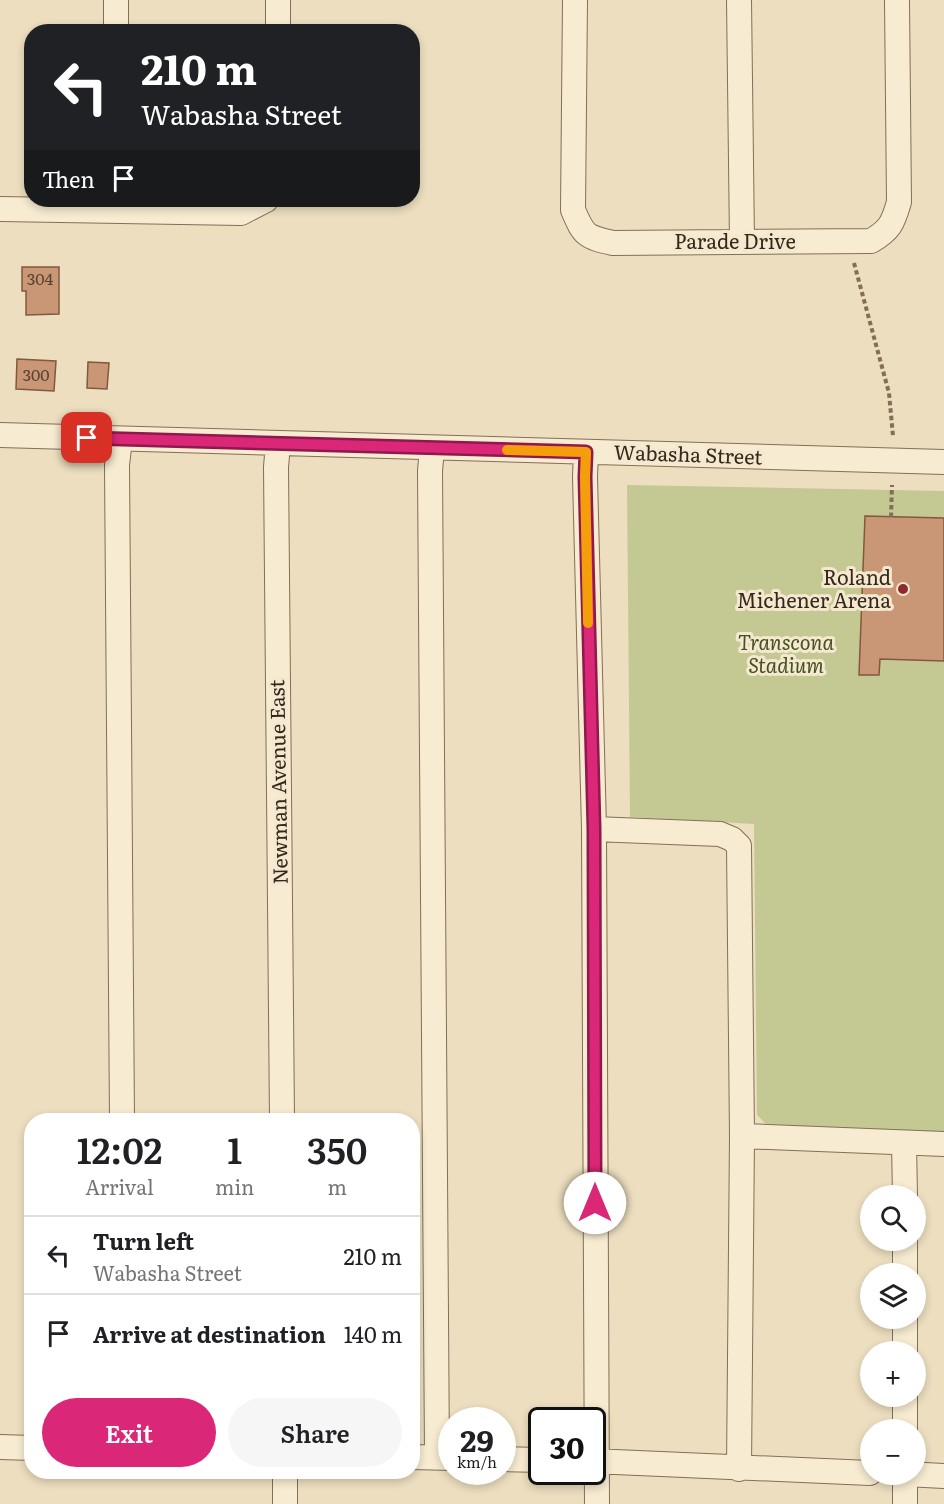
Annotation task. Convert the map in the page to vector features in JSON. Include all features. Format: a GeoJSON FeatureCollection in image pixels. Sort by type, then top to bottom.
{"type":"FeatureCollection","features":[{"type":"Feature","properties":{"kind":"street"},"geometry":{"type":"LineString","coordinates":[[116,0],[116,24]]}},
{"type":"Feature","properties":{"kind":"street"},"geometry":{"type":"LineString","coordinates":[[278,0],[278,24]]}},
{"type":"Feature","properties":{"kind":"street","name":"Parade Drive"},"geometry":{"type":"LineString","coordinates":[[574,0],[573,210],[582,232],[596,239],[613,243],[871,241],[885,233],[894,220],[899,202],[897,0]]}},
{"type":"Feature","properties":{"kind":"street"},"geometry":{"type":"LineString","coordinates":[[739,0],[742,242]]}},
{"type":"Feature","properties":{"kind":"street"},"geometry":{"type":"LineString","coordinates":[[0,209],[58,207]]}},
{"type":"Feature","properties":{"kind":"street"},"geometry":{"type":"LineString","coordinates":[[148,207],[241,213],[253,207]]}},
{"type":"Feature","properties":{"kind":"street","name":"Wabasha Street"},"geometry":{"type":"LineString","coordinates":[[0,435],[944,462]]}},
{"type":"Feature","properties":{"kind":"street"},"geometry":{"type":"LineString","coordinates":[[120,439],[117,477],[122,1113]]}},
{"type":"Feature","properties":{"kind":"street","name":"Newman Avenue East"},"geometry":{"type":"LineString","coordinates":[[278,444],[276,467],[282,1113]]}},
{"type":"Feature","properties":{"kind":"street"},"geometry":{"type":"LineString","coordinates":[[432,448],[430,483],[443,1407]]}},
{"type":"Feature","properties":{"kind":"street"},"geometry":{"type":"LineString","coordinates":[[586,452],[594,829],[594,1407]]}},
{"type":"Feature","properties":{"kind":"street"},"geometry":{"type":"LineString","coordinates":[[594,829],[720,834],[732,839],[739,846],[742,1136],[740,1469]]}},
{"type":"Feature","properties":{"kind":"street"},"geometry":{"type":"LineString","coordinates":[[742,1136],[944,1144]]}},
{"type":"Feature","properties":{"kind":"street"},"geometry":{"type":"LineString","coordinates":[[904,1143],[904,1185]]}},
{"type":"Feature","properties":{"kind":"street"},"geometry":{"type":"LineString","coordinates":[[0,1447],[24,1448]]}},
{"type":"Feature","properties":{"kind":"street"},"geometry":{"type":"LineString","coordinates":[[420,1457],[438,1457]]}},
{"type":"Feature","properties":{"kind":"street"},"geometry":{"type":"LineString","coordinates":[[606,1462],[860,1473]]}},
{"type":"Feature","properties":{"kind":"street"},"geometry":{"type":"LineString","coordinates":[[926,1475],[944,1476]]}},
{"type":"Feature","properties":{"kind":"street"},"geometry":{"type":"LineString","coordinates":[[285,1479],[285,1504]]}},
{"type":"Feature","properties":{"kind":"street"},"geometry":{"type":"LineString","coordinates":[[596,1485],[597,1504]]}},
{"type":"Feature","properties":{"kind":"street"},"geometry":{"type":"LineString","coordinates":[[905,1485],[905,1504]]}},
{"type":"Feature","properties":{"kind":"path"},"geometry":{"type":"LineString","coordinates":[[848,241],[889,393],[894,443]]}},
{"type":"Feature","properties":{"kind":"path"},"geometry":{"type":"LineString","coordinates":[[891,517],[893,478]]}},
{"type":"Feature","properties":{"kind":"green space","name":"Transcona Stadium"},"geometry":{"type":"Polygon","coordinates":[[[627,485],[944,491],[944,1134],[772,1130],[757,1115],[754,824],[630,817],[627,485]]]}},
{"type":"Feature","properties":{"kind":"building"},"geometry":{"type":"Polygon","coordinates":[[[22,267],[59,267],[59,314],[26,315],[26,291],[22,291],[22,267]]]}},
{"type":"Feature","properties":{"kind":"building"},"geometry":{"type":"Polygon","coordinates":[[[17,359],[56,361],[54,391],[16,389],[17,359]]]}},
{"type":"Feature","properties":{"kind":"building"},"geometry":{"type":"Polygon","coordinates":[[[88,362],[109,363],[107,389],[87,388],[88,362]]]}},
{"type":"Feature","properties":{"kind":"building","name":"Roland Michener Arena"},"geometry":{"type":"Polygon","coordinates":[[[865,516],[944,518],[944,661],[880,659],[879,675],[859,675],[865,516]]]}},
{"type":"Feature","properties":{"kind":"slow traffic"},"geometry":{"type":"LineString","coordinates":[[507,450],[586,452],[588,623]]}},
{"type":"Feature","properties":{"kind":"place","name":"Roland Michener Arena"},"geometry":{"type":"Point","coordinates":[903,589]}},
{"type":"Feature","properties":{"kind":"route"},"geometry":{"type":"LineString","coordinates":[[87,438],[586,452],[594,829],[595,1203]]}}]}
